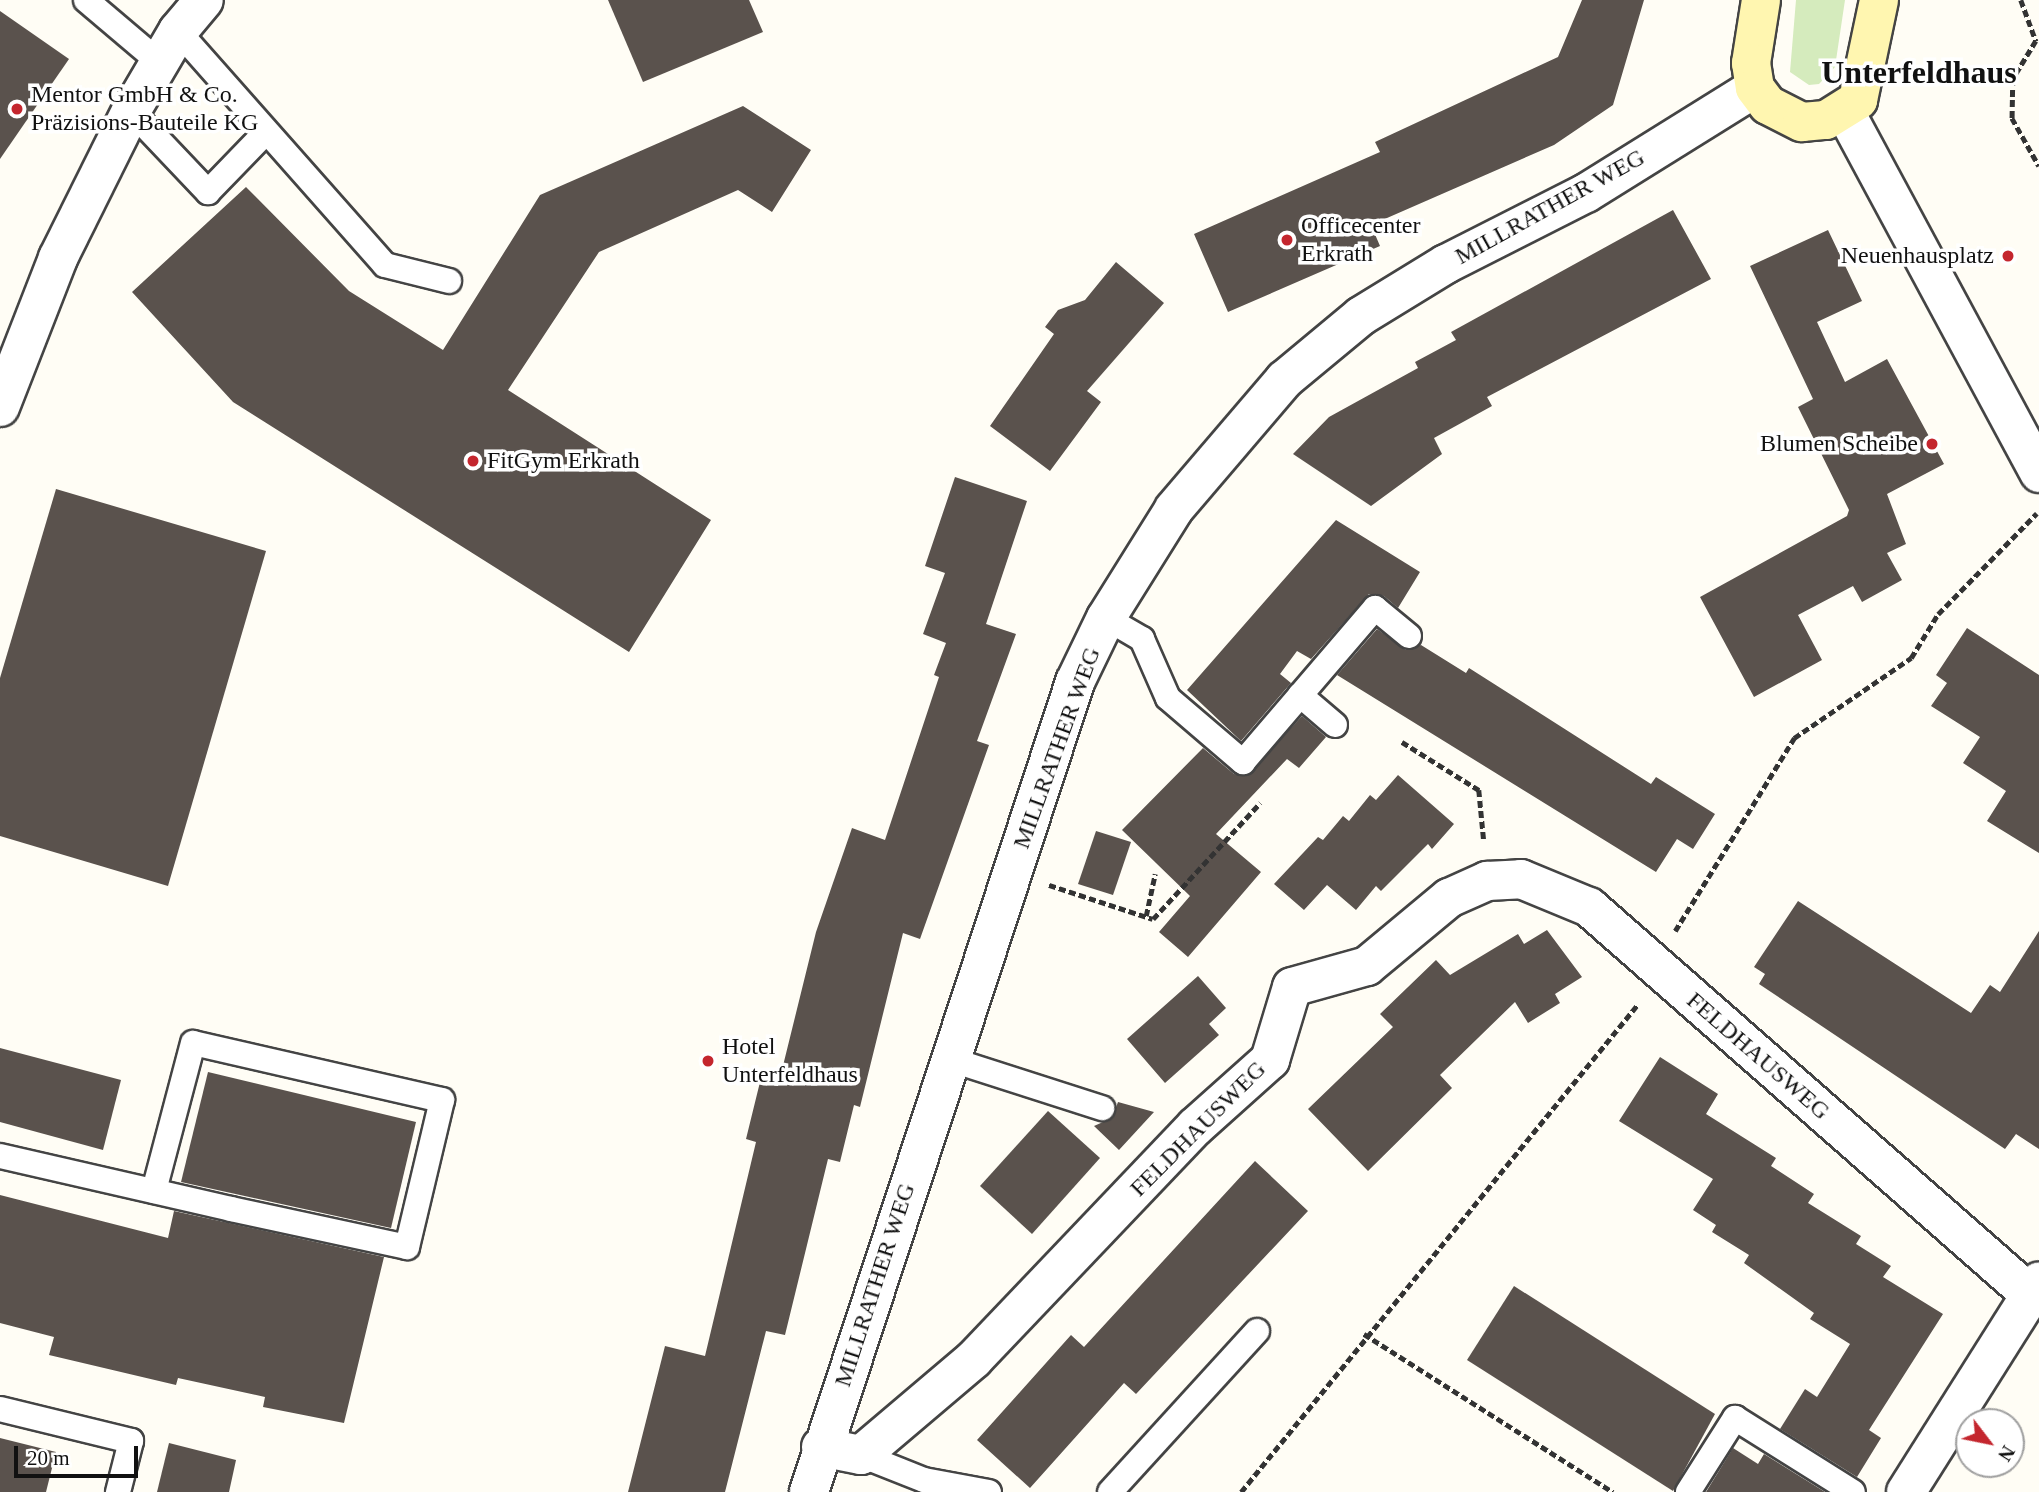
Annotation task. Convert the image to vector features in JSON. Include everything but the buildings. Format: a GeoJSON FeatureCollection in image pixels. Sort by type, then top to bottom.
{"type":"FeatureCollection","features":[{"type":"Feature","properties":{"kind":"street"},"geometry":{"type":"LineString","coordinates":[[0,407],[58,258],[131,111],[168,46],[204,0]]}},
{"type":"Feature","properties":{"kind":"street"},"geometry":{"type":"LineString","coordinates":[[1761,0],[1751,63],[1755,88],[1768,105],[1802,122],[1845,112],[1866,82],[1879,0]]}},
{"type":"Feature","properties":{"kind":"street","name":"MILLRATHER WEG"},"geometry":{"type":"LineString","coordinates":[[809,1492],[821,1447],[1075,682],[1107,618],[1174,509],[1226,444],[1284,380],[1361,316],[1446,264],[1586,193],[1755,88]]}},
{"type":"Feature","properties":{"kind":"street"},"geometry":{"type":"LineString","coordinates":[[1845,112],[2030,433],[2039,473]]}},
{"type":"Feature","properties":{"kind":"street","name":"FELDHAUSWEG"},"geometry":{"type":"LineString","coordinates":[[861,1455],[974,1359],[1195,1127],[1269,1060],[1292,987],[1367,966],[1449,898],[1487,881],[1521,878],[1589,907],[2035,1288]]}},
{"type":"Feature","properties":{"kind":"street"},"geometry":{"type":"LineString","coordinates":[[1906,1492],[2035,1288]]}},
{"type":"Feature","properties":{"kind":"street"},"geometry":{"type":"LineString","coordinates":[[821,1447],[861,1455]]}},
{"type":"Feature","properties":{"kind":"lane"},"geometry":{"type":"LineString","coordinates":[[86,0],[168,46],[266,132],[385,265],[449,281]]}},
{"type":"Feature","properties":{"kind":"lane"},"geometry":{"type":"LineString","coordinates":[[131,111],[208,192],[266,132]]}},
{"type":"Feature","properties":{"kind":"lane"},"geometry":{"type":"LineString","coordinates":[[1107,618],[1142,639],[1168,698],[1243,762],[1375,608],[1409,636]]}},
{"type":"Feature","properties":{"kind":"lane"},"geometry":{"type":"LineString","coordinates":[[1300,695],[1335,725]]}},
{"type":"Feature","properties":{"kind":"lane"},"geometry":{"type":"LineString","coordinates":[[0,1156],[154,1191],[407,1247],[442,1100],[193,1044],[154,1191]]}},
{"type":"Feature","properties":{"kind":"lane"},"geometry":{"type":"LineString","coordinates":[[949,1059],[1102,1108]]}},
{"type":"Feature","properties":{"kind":"lane"},"geometry":{"type":"LineString","coordinates":[[1110,1492],[1257,1331]]}},
{"type":"Feature","properties":{"kind":"lane"},"geometry":{"type":"LineString","coordinates":[[0,1409],[131,1441],[118,1492]]}},
{"type":"Feature","properties":{"kind":"lane"},"geometry":{"type":"LineString","coordinates":[[1688,1492],[1735,1418],[1853,1492]]}},
{"type":"Feature","properties":{"kind":"lane"},"geometry":{"type":"LineString","coordinates":[[861,1455],[925,1480],[989,1492]]}},
{"type":"Feature","properties":{"kind":"path"},"geometry":{"type":"LineString","coordinates":[[2021,0],[2038,42],[2013,79],[2012,118],[2039,166]]}},
{"type":"Feature","properties":{"kind":"path"},"geometry":{"type":"LineString","coordinates":[[1241,1492],[1364,1334],[1634,1013],[1654,965],[1794,738],[1911,658],[1938,614],[2039,512]]}},
{"type":"Feature","properties":{"kind":"path"},"geometry":{"type":"LineString","coordinates":[[1402,742],[1479,790],[1487,881]]}},
{"type":"Feature","properties":{"kind":"path"},"geometry":{"type":"LineString","coordinates":[[1012,872],[1153,919],[1260,803]]}},
{"type":"Feature","properties":{"kind":"path"},"geometry":{"type":"LineString","coordinates":[[1146,916],[1155,874]]}},
{"type":"Feature","properties":{"kind":"path"},"geometry":{"type":"LineString","coordinates":[[1364,1334],[1613,1492]]}},
{"type":"Feature","properties":{"kind":"green space"},"geometry":{"type":"Polygon","coordinates":[[[1796,0],[1845,0],[1835,67],[1819,84],[1809,85],[1790,72],[1796,0]]]}},
{"type":"Feature","properties":{"kind":"place","name":"Mentor GmbH & Co. Präzisions-Bauteile KG"},"geometry":{"type":"Point","coordinates":[17,109]}},
{"type":"Feature","properties":{"kind":"place","name":"Officecenter Erkrath"},"geometry":{"type":"Point","coordinates":[1287,240]}},
{"type":"Feature","properties":{"kind":"place","name":"Neuenhausplatz"},"geometry":{"type":"Point","coordinates":[2008,256]}},
{"type":"Feature","properties":{"kind":"place","name":"Blumen Scheibe"},"geometry":{"type":"Point","coordinates":[1932,444]}},
{"type":"Feature","properties":{"kind":"place","name":"FitGym Erkrath"},"geometry":{"type":"Point","coordinates":[473,461]}},
{"type":"Feature","properties":{"kind":"place","name":"Hotel Unterfeldhaus"},"geometry":{"type":"Point","coordinates":[708,1061]}},
{"type":"Feature","properties":{"kind":"district","name":"Unterfeldhaus"},"geometry":{"type":"Point","coordinates":[1919,72]}}]}
